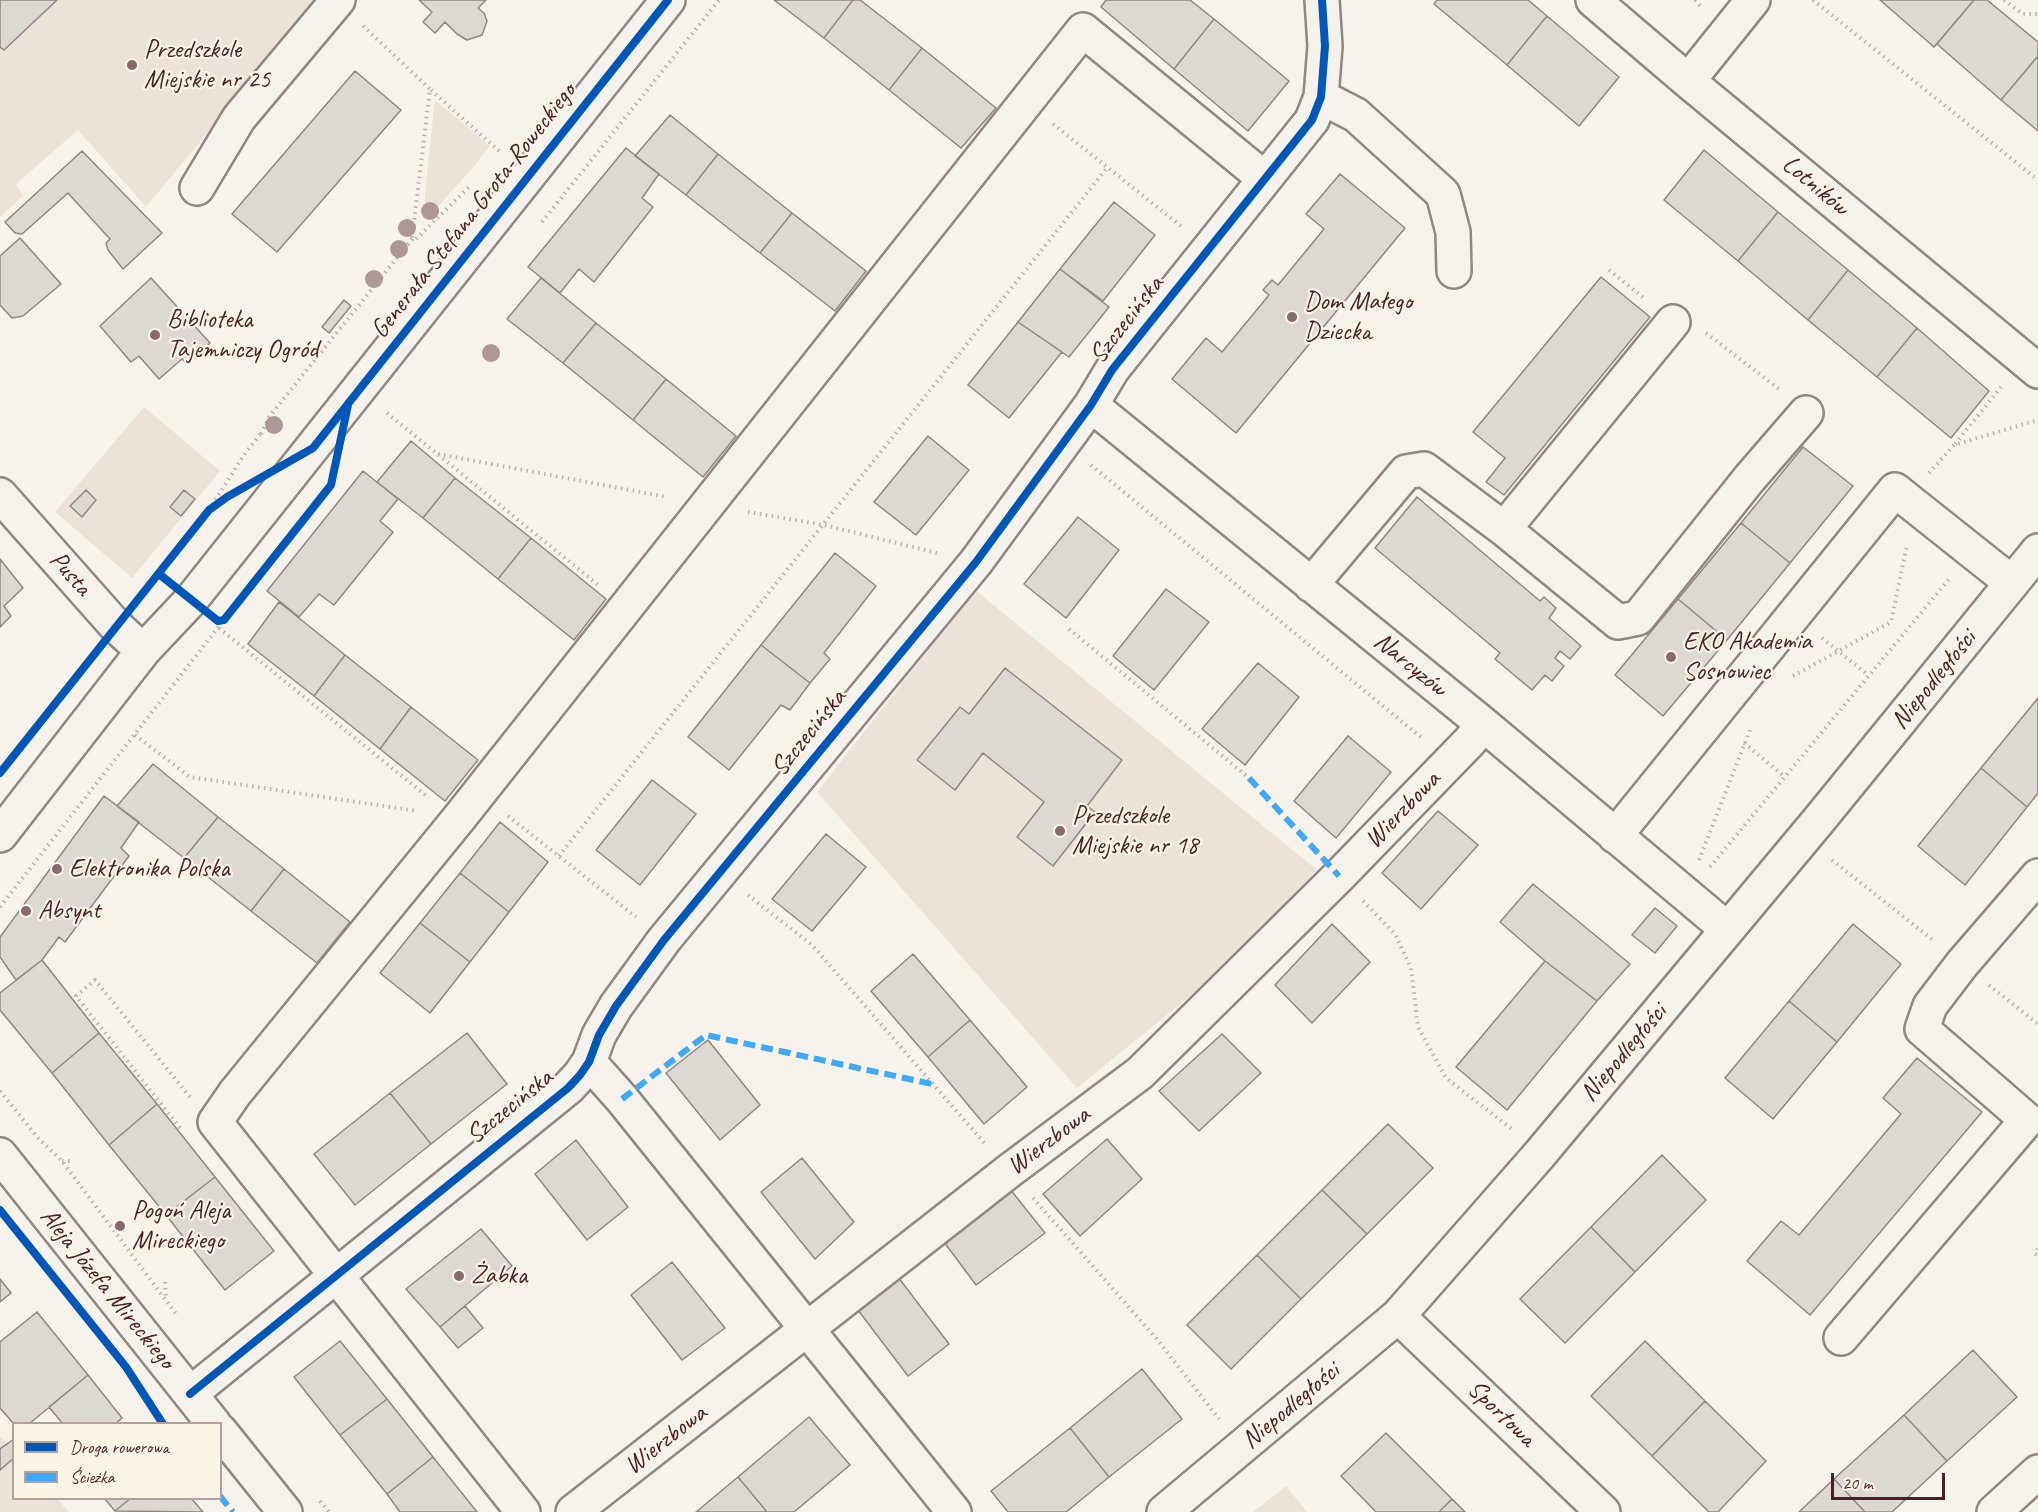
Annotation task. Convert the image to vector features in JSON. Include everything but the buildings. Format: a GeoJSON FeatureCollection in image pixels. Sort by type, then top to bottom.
{"type":"FeatureCollection","features":[{"type":"Feature","properties":{"kind":"street","name":"Szczecińska"},"geometry":{"type":"LineString","coordinates":[[190,1394],[568,1088],[589,1062],[599,1035],[616,1006],[664,940],[976,562],[1091,405],[1112,370],[1312,120],[1321,97],[1325,46],[1322,0]]}},
{"type":"Feature","properties":{"kind":"street","name":"Lotników"},"geometry":{"type":"LineString","coordinates":[[1593,0],[2038,371]]}},
{"type":"Feature","properties":{"kind":"street"},"geometry":{"type":"LineString","coordinates":[[1688,81],[1753,0]]}},
{"type":"Feature","properties":{"kind":"street","name":"Generała Stefana Grota-Roweckiego"},"geometry":{"type":"LineString","coordinates":[[0,835],[143,651],[191,600],[662,2]]}},
{"type":"Feature","properties":{"kind":"street"},"geometry":{"type":"LineString","coordinates":[[197,188],[239,118],[348,11]]}},
{"type":"Feature","properties":{"kind":"street"},"geometry":{"type":"LineString","coordinates":[[523,1512],[215,1122],[235,1093],[1083,30],[1264,178]]}},
{"type":"Feature","properties":{"kind":"street"},"geometry":{"type":"LineString","coordinates":[[1321,97],[1356,115],[1443,194],[1453,232],[1454,271]]}},
{"type":"Feature","properties":{"kind":"street"},"geometry":{"type":"LineString","coordinates":[[1504,530],[1673,322]]}},
{"type":"Feature","properties":{"kind":"street","name":"Narcyzów"},"geometry":{"type":"LineString","coordinates":[[1091,405],[1483,724],[1727,929]]}},
{"type":"Feature","properties":{"kind":"street"},"geometry":{"type":"LineString","coordinates":[[1311,585],[1406,472],[1424,469],[1618,622],[1638,618],[1749,479],[1806,413]]}},
{"type":"Feature","properties":{"kind":"street","name":"Pusta"},"geometry":{"type":"LineString","coordinates":[[0,495],[116,626],[143,651]]}},
{"type":"Feature","properties":{"kind":"street"},"geometry":{"type":"LineString","coordinates":[[1615,836],[1794,615],[1906,498],[2012,584]]}},
{"type":"Feature","properties":{"kind":"street","name":"Niepodległości"},"geometry":{"type":"LineString","coordinates":[[1164,1512],[1398,1316],[1540,1154],[1841,794],[2038,552]]}},
{"type":"Feature","properties":{"kind":"street","name":"Wierzbowa"},"geometry":{"type":"LineString","coordinates":[[573,1512],[1009,1171],[1140,1073],[1339,876],[1483,724]]}},
{"type":"Feature","properties":{"kind":"street"},"geometry":{"type":"LineString","coordinates":[[1841,1338],[2027,1120],[1922,1029],[1930,1006],[1962,964],[2038,876]]}},
{"type":"Feature","properties":{"kind":"street"},"geometry":{"type":"LineString","coordinates":[[589,1062],[808,1330],[950,1511]]}},
{"type":"Feature","properties":{"kind":"street","name":"Aleja Józefa Mireckiego"},"geometry":{"type":"LineString","coordinates":[[0,1155],[212,1422]]}},
{"type":"Feature","properties":{"kind":"street","name":"Sportowa"},"geometry":{"type":"LineString","coordinates":[[1398,1316],[1603,1512]]}},
{"type":"Feature","properties":{"kind":"street"},"geometry":{"type":"LineString","coordinates":[[222,1433],[285,1512]]}},
{"type":"Feature","properties":{"kind":"street"},"geometry":{"type":"LineString","coordinates":[[1994,1512],[2038,1472]]}},
{"type":"Feature","properties":{"kind":"path"},"geometry":{"type":"LineString","coordinates":[[1813,0],[2038,180]]}},
{"type":"Feature","properties":{"kind":"path"},"geometry":{"type":"LineString","coordinates":[[2004,0],[2023,14],[2038,14]]}},
{"type":"Feature","properties":{"kind":"path"},"geometry":{"type":"LineString","coordinates":[[348,11],[499,151]]}},
{"type":"Feature","properties":{"kind":"path"},"geometry":{"type":"LineString","coordinates":[[261,434],[269,417],[412,238],[430,89]]}},
{"type":"Feature","properties":{"kind":"path"},"geometry":{"type":"LineString","coordinates":[[1025,102],[1210,248]]}},
{"type":"Feature","properties":{"kind":"path"},"geometry":{"type":"LineString","coordinates":[[559,856],[1107,168]]}},
{"type":"Feature","properties":{"kind":"path"},"geometry":{"type":"LineString","coordinates":[[412,238],[420,236]]}},
{"type":"Feature","properties":{"kind":"path"},"geometry":{"type":"LineString","coordinates":[[1609,270],[1673,322],[1691,321],[1806,413]]}},
{"type":"Feature","properties":{"kind":"path"},"geometry":{"type":"LineString","coordinates":[[1783,681],[1891,622],[1906,498],[2005,383]]}},
{"type":"Feature","properties":{"kind":"path"},"geometry":{"type":"LineString","coordinates":[[387,413],[625,606]]}},
{"type":"Feature","properties":{"kind":"path"},"geometry":{"type":"LineString","coordinates":[[1954,445],[2038,420]]}},
{"type":"Feature","properties":{"kind":"path"},"geometry":{"type":"LineString","coordinates":[[209,510],[244,455],[264,429]]}},
{"type":"Feature","properties":{"kind":"path"},"geometry":{"type":"LineString","coordinates":[[209,510],[227,497]]}},
{"type":"Feature","properties":{"kind":"path"},"geometry":{"type":"LineString","coordinates":[[1686,896],[1973,551]]}},
{"type":"Feature","properties":{"kind":"path"},"geometry":{"type":"LineString","coordinates":[[1794,615],[1868,675]]}},
{"type":"Feature","properties":{"kind":"path"},"geometry":{"type":"LineString","coordinates":[[0,907],[219,628],[221,621]]}},
{"type":"Feature","properties":{"kind":"path"},"geometry":{"type":"LineString","coordinates":[[219,628],[463,808],[559,856],[664,940]]}},
{"type":"Feature","properties":{"kind":"path"},"geometry":{"type":"LineString","coordinates":[[1069,629],[1249,778]]}},
{"type":"Feature","properties":{"kind":"path"},"geometry":{"type":"LineString","coordinates":[[1711,716],[1785,777]]}},
{"type":"Feature","properties":{"kind":"path"},"geometry":{"type":"LineString","coordinates":[[1686,896],[1753,723]]}},
{"type":"Feature","properties":{"kind":"path"},"geometry":{"type":"LineString","coordinates":[[135,735],[190,777],[463,808]]}},
{"type":"Feature","properties":{"kind":"path"},"geometry":{"type":"LineString","coordinates":[[1825,854],[2038,1024]]}},
{"type":"Feature","properties":{"kind":"path"},"geometry":{"type":"LineString","coordinates":[[719,872],[812,945],[1009,1171],[1076,1244],[1149,1330],[1222,1423]]}},
{"type":"Feature","properties":{"kind":"path"},"geometry":{"type":"LineString","coordinates":[[1339,876],[1395,934],[1411,968],[1418,1027],[1446,1078],[1522,1137],[1540,1154]]}},
{"type":"Feature","properties":{"kind":"path"},"geometry":{"type":"LineString","coordinates":[[62,1161],[70,1161]]}},
{"type":"Feature","properties":{"kind":"path"},"geometry":{"type":"LineString","coordinates":[[2038,1249],[2035,1254],[2038,1256]]}},
{"type":"Feature","properties":{"kind":"path"},"geometry":{"type":"LineString","coordinates":[[165,1282],[166,1299]]}},
{"type":"Feature","properties":{"kind":"shaded area","name":"Przedszkole Miejskie nr 25"},"geometry":{"type":"Polygon","coordinates":[[[0,0],[318,0],[146,207],[78,130],[16,184],[23,196],[0,217],[0,0]]]}},
{"type":"Feature","properties":{"kind":"shaded area"},"geometry":{"type":"Polygon","coordinates":[[[435,100],[490,146],[431,214],[425,215],[425,193],[435,100]]]}},
{"type":"Feature","properties":{"kind":"shaded area"},"geometry":{"type":"Polygon","coordinates":[[[144,407],[220,471],[132,578],[55,512],[144,407]]]}},
{"type":"Feature","properties":{"kind":"shaded area","name":"Przedszkole Miejskie nr 18"},"geometry":{"type":"Polygon","coordinates":[[[975,590],[1317,870],[1205,984],[1077,1088],[817,792],[975,590]]]}},
{"type":"Feature","properties":{"kind":"shaded area"},"geometry":{"type":"Polygon","coordinates":[[[0,1436],[12,1450],[12,1500],[58,1500],[69,1512],[0,1512],[0,1436]]]}},
{"type":"Feature","properties":{"kind":"shaded area"},"geometry":{"type":"Polygon","coordinates":[[[1286,1486],[1307,1512],[1253,1512],[1286,1486]]]}},
{"type":"Feature","properties":{"kind":"marked path"},"geometry":{"type":"LineString","coordinates":[[1249,778],[1339,876]]}},
{"type":"Feature","properties":{"kind":"marked path"},"geometry":{"type":"LineString","coordinates":[[622,1099],[706,1035],[932,1084]]}},
{"type":"Feature","properties":{"kind":"marked path"},"geometry":{"type":"LineString","coordinates":[[222,1498],[233,1512]]}},
{"type":"Feature","properties":{"kind":"cycle path"},"geometry":{"type":"LineString","coordinates":[[0,773],[209,510],[227,497],[313,448],[668,0]]}},
{"type":"Feature","properties":{"kind":"cycle path"},"geometry":{"type":"LineString","coordinates":[[190,1394],[568,1088],[580,1075],[589,1062],[599,1035],[616,1006],[664,940],[976,562],[1091,405],[1112,370],[1312,120],[1321,97],[1325,46],[1322,0]]}},
{"type":"Feature","properties":{"kind":"cycle path"},"geometry":{"type":"LineString","coordinates":[[159,574],[218,621],[224,620],[331,485],[348,405]]}},
{"type":"Feature","properties":{"kind":"cycle path"},"geometry":{"type":"LineString","coordinates":[[0,1210],[126,1367],[162,1422]]}},
{"type":"Feature","properties":{"kind":"place","name":"Przedszkole Miejskie nr 25"},"geometry":{"type":"Point","coordinates":[132,65]}},
{"type":"Feature","properties":{"kind":"place","name":"Dom Małego Dziecka"},"geometry":{"type":"Point","coordinates":[1292,317]}},
{"type":"Feature","properties":{"kind":"place","name":"Biblioteka Tajemniczy Ogród"},"geometry":{"type":"Point","coordinates":[155,335]}},
{"type":"Feature","properties":{"kind":"place","name":"EKO Akademia Sosnowiec"},"geometry":{"type":"Point","coordinates":[1671,657]}},
{"type":"Feature","properties":{"kind":"place","name":"Przedszkole Miejskie nr 18"},"geometry":{"type":"Point","coordinates":[1060,831]}},
{"type":"Feature","properties":{"kind":"place","name":"Elektronika Polska"},"geometry":{"type":"Point","coordinates":[57,869]}},
{"type":"Feature","properties":{"kind":"place","name":"Absynt"},"geometry":{"type":"Point","coordinates":[26,911]}},
{"type":"Feature","properties":{"kind":"place","name":"Pogoń Aleja Mireckiego"},"geometry":{"type":"Point","coordinates":[120,1226]}},
{"type":"Feature","properties":{"kind":"place","name":"Żabka"},"geometry":{"type":"Point","coordinates":[459,1276]}}]}
